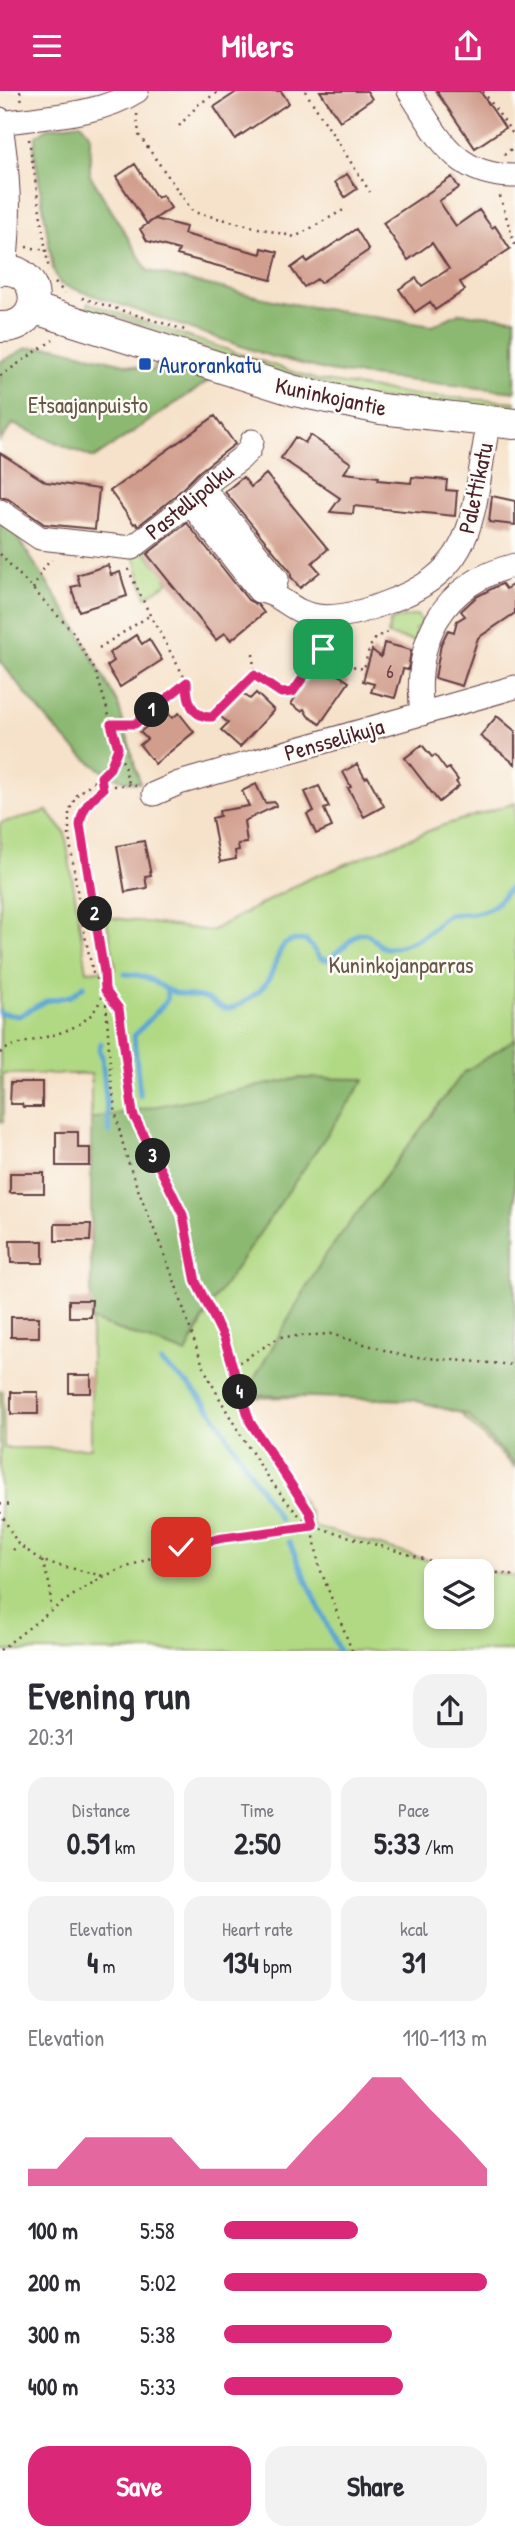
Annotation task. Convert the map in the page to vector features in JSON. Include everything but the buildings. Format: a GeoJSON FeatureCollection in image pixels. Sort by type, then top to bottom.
{"type":"FeatureCollection","features":[{"type":"Feature","properties":{"kind":"main road"},"geometry":{"type":"LineString","coordinates":[[0,327],[17,325],[29,315],[34,300],[31,285],[20,273],[2,269]]}},
{"type":"Feature","properties":{"kind":"main road","name":"Kuninkojantie"},"geometry":{"type":"LineString","coordinates":[[32,308],[295,391],[381,409],[502,422]]}},
{"type":"Feature","properties":{"kind":"street"},"geometry":{"type":"LineString","coordinates":[[2,269],[9,229],[10,198],[0,121],[100,107],[137,91]]}},
{"type":"Feature","properties":{"kind":"street"},"geometry":{"type":"LineString","coordinates":[[409,91],[451,153],[487,175],[506,176]]}},
{"type":"Feature","properties":{"kind":"street","name":"Palettikatu"},"geometry":{"type":"LineString","coordinates":[[196,495],[259,591],[273,592],[294,610],[320,617],[341,615],[394,601],[419,589],[442,573],[460,551],[467,537],[502,422]]}},
{"type":"Feature","properties":{"kind":"street","name":"Pastellipolku"},"geometry":{"type":"LineString","coordinates":[[0,511],[40,538],[132,548],[240,459],[249,450],[252,441]]}},
{"type":"Feature","properties":{"kind":"street"},"geometry":{"type":"LineString","coordinates":[[422,714],[420,673],[434,625],[459,592],[488,574],[515,565]]}},
{"type":"Feature","properties":{"kind":"street"},"geometry":{"type":"LineString","coordinates":[[442,573],[459,592]]}},
{"type":"Feature","properties":{"kind":"street","name":"Pensselikuja"},"geometry":{"type":"LineString","coordinates":[[154,794],[179,783],[515,687]]}},
{"type":"Feature","properties":{"kind":"path"},"geometry":{"type":"LineString","coordinates":[[20,91],[49,269],[58,288],[66,293]]}},
{"type":"Feature","properties":{"kind":"path"},"geometry":{"type":"LineString","coordinates":[[179,126],[198,104],[219,91]]}},
{"type":"Feature","properties":{"kind":"path"},"geometry":{"type":"LineString","coordinates":[[305,91],[370,191]]}},
{"type":"Feature","properties":{"kind":"path"},"geometry":{"type":"LineString","coordinates":[[484,91],[515,137]]}},
{"type":"Feature","properties":{"kind":"path"},"geometry":{"type":"LineString","coordinates":[[139,135],[194,212],[296,237],[347,208]]}},
{"type":"Feature","properties":{"kind":"path"},"geometry":{"type":"LineString","coordinates":[[506,176],[502,205],[515,246]]}},
{"type":"Feature","properties":{"kind":"path"},"geometry":{"type":"LineString","coordinates":[[77,296],[131,311],[195,334]]}},
{"type":"Feature","properties":{"kind":"path"},"geometry":{"type":"LineString","coordinates":[[0,376],[54,339]]}},
{"type":"Feature","properties":{"kind":"path"},"geometry":{"type":"LineString","coordinates":[[0,554],[72,631],[96,672],[129,783]]}},
{"type":"Feature","properties":{"kind":"path"},"geometry":{"type":"LineString","coordinates":[[33,589],[45,566],[54,558]]}},
{"type":"Feature","properties":{"kind":"path"},"geometry":{"type":"LineString","coordinates":[[125,562],[150,615],[187,682],[187,699],[196,713],[212,717],[254,675],[253,654]]}},
{"type":"Feature","properties":{"kind":"path"},"geometry":{"type":"LineString","coordinates":[[99,648],[150,615]]}},
{"type":"Feature","properties":{"kind":"path"},"geometry":{"type":"LineString","coordinates":[[254,675],[281,693],[293,692],[323,649],[320,629]]}},
{"type":"Feature","properties":{"kind":"path"},"geometry":{"type":"LineString","coordinates":[[323,649],[348,665],[364,669],[374,639],[380,633],[390,632]]}},
{"type":"Feature","properties":{"kind":"path"},"geometry":{"type":"LineString","coordinates":[[111,724],[135,724],[187,682]]}},
{"type":"Feature","properties":{"kind":"path"},"geometry":{"type":"LineString","coordinates":[[118,748],[110,768],[89,784],[74,801],[68,824],[81,917],[93,973],[119,1009],[133,1114],[183,1215],[196,1282],[224,1338],[250,1422],[310,1513],[319,1566],[352,1651]]}},
{"type":"Feature","properties":{"kind":"path"},"geometry":{"type":"LineString","coordinates":[[154,794],[129,783],[103,789],[84,807],[80,825],[104,972],[118,1128],[204,1366],[243,1437],[274,1485],[302,1520],[313,1526],[431,1561],[515,1576]]}},
{"type":"Feature","properties":{"kind":"path"},"geometry":{"type":"LineString","coordinates":[[0,1053],[9,1047],[72,1028],[85,1020],[99,1005],[105,990]]}},
{"type":"Feature","properties":{"kind":"path"},"geometry":{"type":"LineString","coordinates":[[232,1367],[280,1337],[331,1334],[404,1356],[515,1365]]}},
{"type":"Feature","properties":{"kind":"path"},"geometry":{"type":"LineString","coordinates":[[0,1504],[13,1505]]}},
{"type":"Feature","properties":{"kind":"path"},"geometry":{"type":"LineString","coordinates":[[0,1512],[18,1544],[42,1561],[103,1577]]}},
{"type":"Feature","properties":{"kind":"path"},"geometry":{"type":"LineString","coordinates":[[0,1650],[51,1609],[103,1577],[181,1547],[223,1538],[313,1526]]}},
{"type":"Feature","properties":{"kind":"path"},"geometry":{"type":"LineString","coordinates":[[13,1550],[18,1544]]}},
{"type":"Feature","properties":{"kind":"path"},"geometry":{"type":"LineString","coordinates":[[42,1561],[50,1586],[51,1609]]}},
{"type":"Feature","properties":{"kind":"green space"},"geometry":{"type":"Polygon","coordinates":[[[81,123],[90,135],[90,175],[148,271],[286,303],[432,326],[459,313],[515,318],[515,392],[333,372],[270,356],[60,284],[53,269],[34,149],[36,136],[48,128],[81,123]]]}},
{"type":"Feature","properties":{"kind":"green space"},"geometry":{"type":"Polygon","coordinates":[[[88,303],[317,380],[422,396],[515,402],[515,408],[420,403],[360,396],[249,364],[87,308],[88,303]]]}},
{"type":"Feature","properties":{"kind":"green space","name":"Etsaajanpuisto"},"geometry":{"type":"Polygon","coordinates":[[[55,347],[153,371],[155,364],[193,370],[213,378],[94,458],[13,424],[0,441],[0,362],[27,348],[55,347]]]}},
{"type":"Feature","properties":{"kind":"green space"},"geometry":{"type":"Polygon","coordinates":[[[0,522],[13,531],[78,630],[118,704],[140,783],[120,779],[100,769],[81,754],[44,716],[0,661],[0,522]]]}},
{"type":"Feature","properties":{"kind":"green space"},"geometry":{"type":"Polygon","coordinates":[[[146,545],[151,551],[147,555],[170,575],[166,578],[169,582],[146,597],[134,555],[146,545]]]}},
{"type":"Feature","properties":{"kind":"green space"},"geometry":{"type":"Polygon","coordinates":[[[417,615],[423,623],[415,629],[417,642],[388,635],[390,622],[417,615]]]}},
{"type":"Feature","properties":{"kind":"green space","name":"Kuninkojanparras"},"geometry":{"type":"Polygon","coordinates":[[[515,803],[515,1468],[463,1416],[459,1408],[417,1398],[248,1398],[245,1395],[250,1422],[310,1513],[313,1526],[424,1559],[424,1629],[494,1629],[494,1572],[515,1576],[515,1651],[0,1651],[0,1391],[3,1391],[4,1448],[91,1448],[91,1320],[186,1353],[216,1297],[144,1109],[91,1119],[91,1074],[3,1074],[3,1122],[0,1122],[0,823],[47,811],[65,833],[87,971],[116,969],[106,917],[211,931],[306,880],[441,826],[515,803]]]}},
{"type":"Feature","properties":{"kind":"green space"},"geometry":{"type":"Polygon","coordinates":[[[515,1039],[515,1465],[468,1415],[413,1400],[245,1395],[324,1257],[463,1073],[515,1039]]]}},
{"type":"Feature","properties":{"kind":"green space"},"geometry":{"type":"Polygon","coordinates":[[[300,1078],[365,1079],[208,1309],[186,1353],[91,1320],[91,1119],[300,1078]]]}},
{"type":"Feature","properties":{"kind":"waterway"},"geometry":{"type":"LineString","coordinates":[[125,974],[148,978],[167,990],[203,998],[228,1009],[241,1004],[264,986],[279,952],[288,942],[307,941],[320,958],[328,960],[358,934],[363,933],[385,948],[400,946],[426,934],[448,915],[488,909],[499,901],[515,881]]}},
{"type":"Feature","properties":{"kind":"waterway"},"geometry":{"type":"LineString","coordinates":[[0,1013],[19,1016],[46,1001],[71,996],[84,986]]}},
{"type":"Feature","properties":{"kind":"waterway"},"geometry":{"type":"LineString","coordinates":[[140,1096],[134,1036],[165,1003],[166,989]]}},
{"type":"Feature","properties":{"kind":"waterway"},"geometry":{"type":"LineString","coordinates":[[101,1043],[99,1049],[109,1132]]}},
{"type":"Feature","properties":{"kind":"waterway"},"geometry":{"type":"LineString","coordinates":[[161,1362],[191,1387],[213,1413],[280,1520]]}},
{"type":"Feature","properties":{"kind":"waterway"},"geometry":{"type":"LineString","coordinates":[[289,1542],[339,1651]]}},
{"type":"Feature","properties":{"kind":"place","name":"Aurorankatu"},"geometry":{"type":"Point","coordinates":[145,364]}},
{"type":"Feature","properties":{"kind":"route"},"geometry":{"type":"LineString","coordinates":[[181,1547],[223,1538],[313,1526],[310,1513],[250,1422],[224,1338],[196,1282],[183,1215],[133,1114],[119,1009],[105,990],[80,825],[81,816],[84,807],[103,789],[101,777],[114,761],[118,748],[111,724],[135,724],[187,682],[187,699],[196,713],[208,718],[254,675],[281,693],[293,692],[323,649]]}}]}
